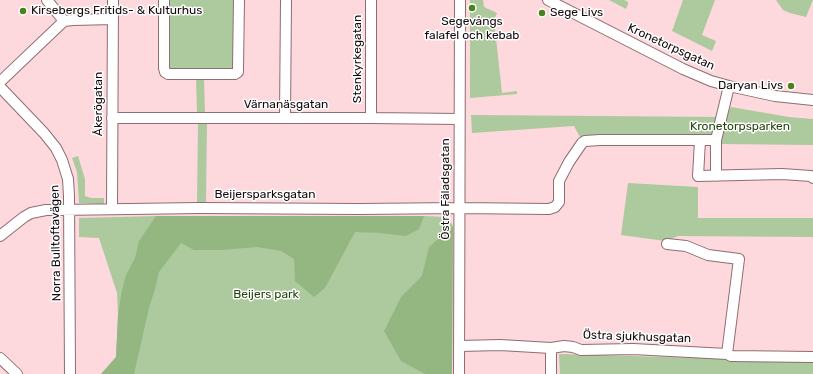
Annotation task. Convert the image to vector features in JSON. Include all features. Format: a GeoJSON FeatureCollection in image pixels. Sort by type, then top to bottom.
{"type":"FeatureCollection","features":[{"type":"Feature","properties":{"kind":"street"},"geometry":{"type":"LineString","coordinates":[[47,0],[64,22]]}},
{"type":"Feature","properties":{"kind":"street","name":"Åkerögatan"},"geometry":{"type":"LineString","coordinates":[[112,209],[113,0]]}},
{"type":"Feature","properties":{"kind":"street"},"geometry":{"type":"LineString","coordinates":[[164,0],[164,68],[165,72],[168,74],[235,74],[238,72],[239,0]]}},
{"type":"Feature","properties":{"kind":"street"},"geometry":{"type":"LineString","coordinates":[[285,118],[286,0]]}},
{"type":"Feature","properties":{"kind":"street","name":"Stenkyrkegatan"},"geometry":{"type":"LineString","coordinates":[[371,0],[371,118]]}},
{"type":"Feature","properties":{"kind":"street","name":"Kronetorpsgatan"},"geometry":{"type":"LineString","coordinates":[[548,0],[691,72],[729,86],[775,96],[813,100]]}},
{"type":"Feature","properties":{"kind":"street","name":"Östra Fäladsgatan"},"geometry":{"type":"LineString","coordinates":[[459,374],[460,1]]}},
{"type":"Feature","properties":{"kind":"street"},"geometry":{"type":"LineString","coordinates":[[0,82],[64,22],[73,20],[113,19]]}},
{"type":"Feature","properties":{"kind":"street"},"geometry":{"type":"LineString","coordinates":[[716,176],[716,140],[729,86]]}},
{"type":"Feature","properties":{"kind":"street","name":"Norra Bulltoftavägen"},"geometry":{"type":"LineString","coordinates":[[0,87],[44,133],[56,148],[62,160],[68,179],[70,374]]}},
{"type":"Feature","properties":{"kind":"street","name":"Värnanäsgatan"},"geometry":{"type":"LineString","coordinates":[[112,118],[201,117],[459,119]]}},
{"type":"Feature","properties":{"kind":"street","name":"Beijersparksgatan"},"geometry":{"type":"LineString","coordinates":[[0,236],[31,213],[46,210],[549,209],[555,207],[559,202],[559,182],[569,162],[582,143],[600,140],[700,141]]}},
{"type":"Feature","properties":{"kind":"street"},"geometry":{"type":"LineString","coordinates":[[716,140],[700,141],[698,176],[782,174],[811,176],[813,178]]}},
{"type":"Feature","properties":{"kind":"street"},"geometry":{"type":"LineString","coordinates":[[667,244],[686,246],[708,255],[739,259],[723,354]]}},
{"type":"Feature","properties":{"kind":"street","name":"Östra sjukhusgatan"},"geometry":{"type":"LineString","coordinates":[[460,346],[495,345],[551,348],[564,346],[574,347],[580,350],[633,349],[723,354],[731,356],[813,356]]}},
{"type":"Feature","properties":{"kind":"street"},"geometry":{"type":"LineString","coordinates":[[551,348],[551,374]]}},
{"type":"Feature","properties":{"kind":"street"},"geometry":{"type":"LineString","coordinates":[[2,364],[17,374]]}},
{"type":"Feature","properties":{"kind":"green space"},"geometry":{"type":"Polygon","coordinates":[[[167,0],[237,0],[236,65],[230,70],[171,70],[166,66],[167,0]]]}},
{"type":"Feature","properties":{"kind":"green space"},"geometry":{"type":"Polygon","coordinates":[[[470,0],[483,0],[484,7],[497,13],[494,20],[502,93],[517,91],[517,94],[470,98],[470,12],[475,12],[476,4],[470,3],[470,0]]]}},
{"type":"Feature","properties":{"kind":"green space"},"geometry":{"type":"Polygon","coordinates":[[[609,0],[624,0],[628,2],[628,4],[626,9],[609,0]]]}},
{"type":"Feature","properties":{"kind":"green space"},"geometry":{"type":"Polygon","coordinates":[[[683,0],[715,0],[702,35],[716,41],[712,51],[672,31],[683,0]]]}},
{"type":"Feature","properties":{"kind":"green space"},"geometry":{"type":"Polygon","coordinates":[[[776,0],[813,0],[806,17],[783,10],[776,0]]]}},
{"type":"Feature","properties":{"kind":"green space"},"geometry":{"type":"Polygon","coordinates":[[[196,77],[204,77],[205,113],[197,113],[196,77]]]}},
{"type":"Feature","properties":{"kind":"green space","name":"Kronetorpsparken"},"geometry":{"type":"Polygon","coordinates":[[[731,107],[789,117],[813,119],[813,145],[721,144],[722,136],[581,139],[574,126],[472,133],[471,115],[725,117],[731,107]]]}},
{"type":"Feature","properties":{"kind":"green space"},"geometry":{"type":"Polygon","coordinates":[[[198,122],[207,122],[206,204],[197,204],[198,122]]]}},
{"type":"Feature","properties":{"kind":"green space"},"geometry":{"type":"Polygon","coordinates":[[[78,156],[85,179],[85,196],[91,198],[104,198],[104,204],[79,203],[77,172],[72,158],[78,156]]]}},
{"type":"Feature","properties":{"kind":"green space"},"geometry":{"type":"Polygon","coordinates":[[[628,183],[698,187],[698,218],[813,218],[813,237],[678,236],[665,241],[621,235],[628,183]]]}},
{"type":"Feature","properties":{"kind":"green space","name":"Beijers park"},"geometry":{"type":"Polygon","coordinates":[[[156,216],[448,217],[453,226],[452,374],[101,374],[116,357],[118,315],[117,293],[99,238],[79,237],[79,218],[156,216]]]}},
{"type":"Feature","properties":{"kind":"green space"},"geometry":{"type":"Polygon","coordinates":[[[156,216],[424,216],[419,229],[406,236],[355,232],[325,288],[314,297],[295,281],[294,259],[281,251],[257,247],[221,250],[194,250],[181,243],[159,272],[134,374],[101,374],[116,357],[118,315],[126,275],[135,258],[139,241],[156,216]]]}},
{"type":"Feature","properties":{"kind":"green space"},"geometry":{"type":"Polygon","coordinates":[[[453,226],[452,374],[425,374],[401,361],[384,331],[401,297],[422,276],[429,247],[453,226]]]}},
{"type":"Feature","properties":{"kind":"green space"},"geometry":{"type":"Polygon","coordinates":[[[559,354],[813,361],[813,374],[560,374],[559,354]]]}},
{"type":"Feature","properties":{"kind":"place","name":"Segevångs falafel och kebab"},"geometry":{"type":"Point","coordinates":[472,8]}},
{"type":"Feature","properties":{"kind":"place","name":"Kirsebergs Fritids- & Kulturhus"},"geometry":{"type":"Point","coordinates":[23,11]}},
{"type":"Feature","properties":{"kind":"place","name":"Sege Livs"},"geometry":{"type":"Point","coordinates":[542,13]}},
{"type":"Feature","properties":{"kind":"place","name":"Daryan Livs"},"geometry":{"type":"Point","coordinates":[791,86]}}]}
